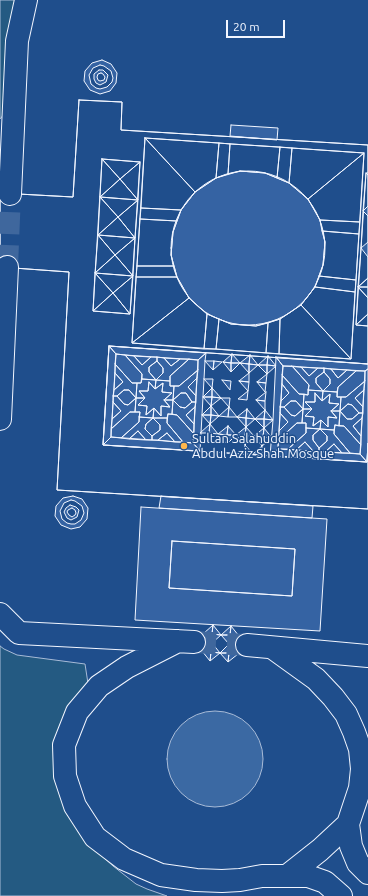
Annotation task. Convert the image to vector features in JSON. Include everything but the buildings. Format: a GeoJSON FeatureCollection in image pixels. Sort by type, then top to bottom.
{"type":"FeatureCollection","features":[{"type":"Feature","properties":{"kind":"lane"},"geometry":{"type":"LineString","coordinates":[[10,194],[7,123],[17,41],[26,0]]}},
{"type":"Feature","properties":{"kind":"lane"},"geometry":{"type":"LineString","coordinates":[[0,419],[7,267]]}},
{"type":"Feature","properties":{"kind":"lane"},"geometry":{"type":"LineString","coordinates":[[0,614],[19,633],[186,641],[127,667],[99,686],[78,712],[64,745],[65,776],[75,806],[95,837],[124,859],[160,875],[196,880],[222,881],[240,880],[262,876],[308,876],[325,882],[341,896]]}},
{"type":"Feature","properties":{"kind":"lane"},"geometry":{"type":"LineString","coordinates":[[247,646],[368,656]]}},
{"type":"Feature","properties":{"kind":"lane"},"geometry":{"type":"LineString","coordinates":[[273,648],[316,679],[346,714],[354,732],[360,749],[362,769],[360,788],[348,824],[351,846],[358,862],[368,873]]}},
{"type":"Feature","properties":{"kind":"lane"},"geometry":{"type":"LineString","coordinates":[[287,876],[320,850],[348,824]]}},
{"type":"Feature","properties":{"kind":"shaded area"},"geometry":{"type":"Polygon","coordinates":[[[0,0],[15,0],[5,113],[0,119],[0,0]]]}},
{"type":"Feature","properties":{"kind":"shaded area"},"geometry":{"type":"Polygon","coordinates":[[[0,646],[17,655],[85,664],[89,690],[61,729],[101,855],[136,884],[167,896],[0,896],[0,646]]]}},
{"type":"Feature","properties":{"kind":"shaded area"},"geometry":{"type":"Polygon","coordinates":[[[215,711],[234,714],[249,725],[260,740],[263,759],[260,778],[249,793],[234,804],[215,807],[196,804],[181,793],[170,778],[167,759],[170,740],[181,725],[196,714],[215,711]]]}},
{"type":"Feature","properties":{"kind":"tunnel"},"geometry":{"type":"LineString","coordinates":[[7,267],[10,194]]}},
{"type":"Feature","properties":{"kind":"tunnel"},"geometry":{"type":"LineString","coordinates":[[194,642],[247,645]]}},
{"type":"Feature","properties":{"kind":"place","name":"Sultan Salahuddin Abdul Aziz Shah Mosque"},"geometry":{"type":"Point","coordinates":[184,446]}}]}
